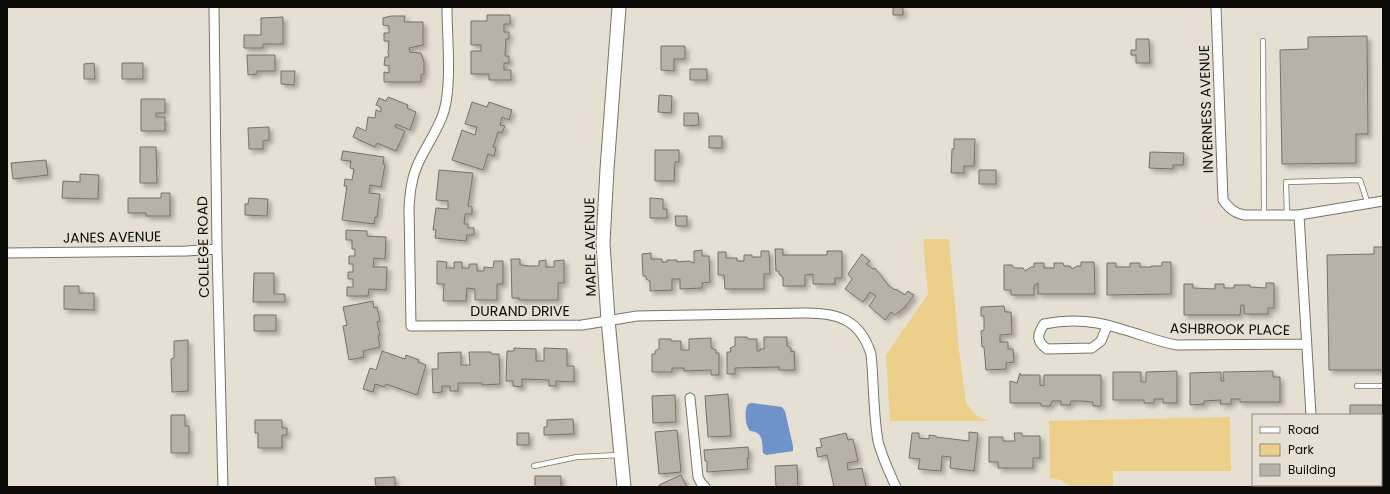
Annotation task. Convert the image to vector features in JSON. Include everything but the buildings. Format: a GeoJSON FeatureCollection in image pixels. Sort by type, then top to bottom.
{"type":"FeatureCollection","features":[{"type":"Feature","properties":{"kind":"main road","name":"MAPLE AVENUE"},"geometry":{"type":"LineString","coordinates":[[618,7],[604,213],[604,265],[624,487]]}},
{"type":"Feature","properties":{"kind":"street","name":"COLLEGE ROAD"},"geometry":{"type":"LineString","coordinates":[[214,7],[217,249],[223,487]]}},
{"type":"Feature","properties":{"kind":"street","name":"DURAND DRIVE"},"geometry":{"type":"LineString","coordinates":[[446,7],[448,82],[444,110],[440,122],[417,165],[410,190],[411,326],[582,325],[637,316],[806,313],[831,314],[847,320],[860,332],[868,346],[871,354],[878,442],[887,468],[896,487]]}},
{"type":"Feature","properties":{"kind":"street","name":"INVERNESS AVENUE"},"geometry":{"type":"LineString","coordinates":[[1216,7],[1223,200],[1236,214],[1264,216]]}},
{"type":"Feature","properties":{"kind":"street"},"geometry":{"type":"LineString","coordinates":[[1264,216],[1299,215],[1383,201]]}},
{"type":"Feature","properties":{"kind":"street"},"geometry":{"type":"LineString","coordinates":[[1299,215],[1311,414]]}},
{"type":"Feature","properties":{"kind":"street","name":"JANES AVENUE"},"geometry":{"type":"LineString","coordinates":[[7,253],[217,249]]}},
{"type":"Feature","properties":{"kind":"street","name":"ASHBROOK PLACE"},"geometry":{"type":"LineString","coordinates":[[1107,326],[1102,341],[1092,348],[1047,349],[1041,345],[1039,338],[1040,331],[1044,324],[1052,322],[1080,322],[1107,326],[1120,328],[1160,342],[1177,345],[1306,344]]}},
{"type":"Feature","properties":{"kind":"street"},"geometry":{"type":"LineString","coordinates":[[690,398],[698,477],[705,487]]}},
{"type":"Feature","properties":{"kind":"lane"},"geometry":{"type":"LineString","coordinates":[[1263,41],[1264,216]]}},
{"type":"Feature","properties":{"kind":"lane"},"geometry":{"type":"LineString","coordinates":[[1287,215],[1286,182],[1360,180],[1368,204]]}},
{"type":"Feature","properties":{"kind":"lane"},"geometry":{"type":"LineString","coordinates":[[1357,386],[1383,386]]}},
{"type":"Feature","properties":{"kind":"lane"},"geometry":{"type":"LineString","coordinates":[[534,466],[577,457],[621,455]]}},
{"type":"Feature","properties":{"kind":"green space"},"geometry":{"type":"Polygon","coordinates":[[[923,239],[949,239],[959,350],[966,403],[980,418],[991,421],[890,421],[886,355],[928,294],[923,239]]]}},
{"type":"Feature","properties":{"kind":"green space"},"geometry":{"type":"Polygon","coordinates":[[[1230,417],[1231,471],[1113,471],[1113,487],[1071,487],[1061,480],[1050,478],[1049,421],[1230,417]]]}},
{"type":"Feature","properties":{"kind":"water"},"geometry":{"type":"Polygon","coordinates":[[[752,403],[782,407],[785,411],[793,451],[766,455],[763,453],[760,436],[758,433],[750,431],[746,422],[747,407],[748,404],[752,403]]]}}]}
